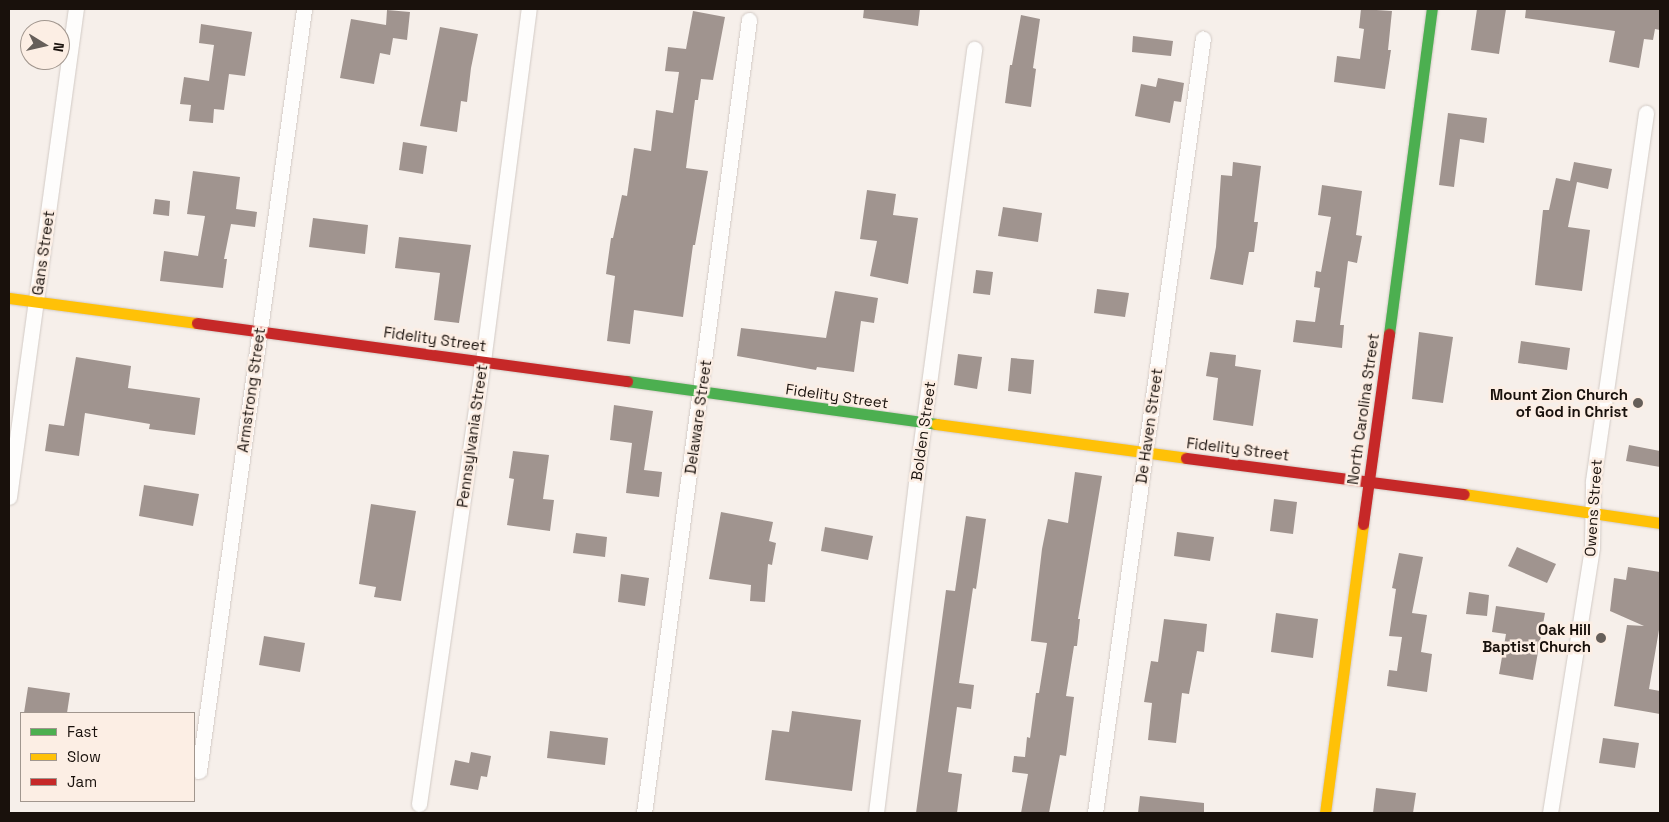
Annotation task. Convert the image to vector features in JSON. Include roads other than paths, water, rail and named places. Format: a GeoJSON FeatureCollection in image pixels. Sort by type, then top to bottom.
{"type":"FeatureCollection","features":[{"type":"Feature","properties":{"kind":"main road","name":"North Carolina Street"},"geometry":{"type":"LineString","coordinates":[[1325,813],[1432,9]]}},
{"type":"Feature","properties":{"kind":"main road","name":"Fidelity Street"},"geometry":{"type":"LineString","coordinates":[[9,298],[260,330],[1145,453],[1368,480],[1660,523]]}},
{"type":"Feature","properties":{"kind":"street","name":"Gans Street"},"geometry":{"type":"LineString","coordinates":[[9,497],[76,9]]}},
{"type":"Feature","properties":{"kind":"street","name":"Armstrong Street"},"geometry":{"type":"LineString","coordinates":[[199,772],[304,9]]}},
{"type":"Feature","properties":{"kind":"street","name":"Pennsylvania Street"},"geometry":{"type":"LineString","coordinates":[[419,804],[483,361],[529,9]]}},
{"type":"Feature","properties":{"kind":"street","name":"Delaware Street"},"geometry":{"type":"LineString","coordinates":[[644,813],[749,20]]}},
{"type":"Feature","properties":{"kind":"street","name":"De Haven Street"},"geometry":{"type":"LineString","coordinates":[[1095,813],[1203,38]]}},
{"type":"Feature","properties":{"kind":"street","name":"Bolden Street"},"geometry":{"type":"LineString","coordinates":[[876,813],[924,423],[974,49]]}},
{"type":"Feature","properties":{"kind":"street","name":"Owens Street"},"geometry":{"type":"LineString","coordinates":[[1550,813],[1592,547],[1592,480],[1646,113]]}},
{"type":"Feature","properties":{"kind":"place","name":"Mount Zion Church of God in Christ"},"geometry":{"type":"Point","coordinates":[1638,403]}},
{"type":"Feature","properties":{"kind":"place","name":"Oak Hill Baptist Church"},"geometry":{"type":"Point","coordinates":[1601,638]}}]}
